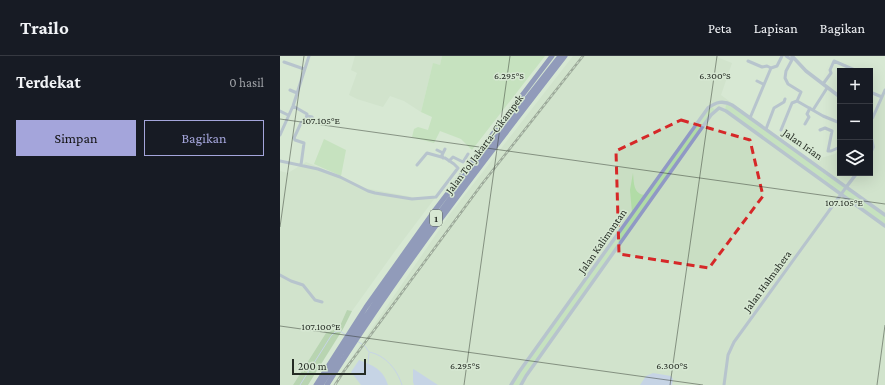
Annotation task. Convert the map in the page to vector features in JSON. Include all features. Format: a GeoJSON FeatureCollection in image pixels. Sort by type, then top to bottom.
{"type":"FeatureCollection","features":[{"type":"Feature","properties":{"kind":"highway","name":"Jalan Tol Jakarta–Cikampek"},"geometry":{"type":"LineString","coordinates":[[318,385],[351,331],[435,210],[552,56]]}},
{"type":"Feature","properties":{"kind":"highway","name":"1"},"geometry":{"type":"LineString","coordinates":[[318,385],[360,320],[442,205],[556,56]]}},
{"type":"Feature","properties":{"kind":"highway","name":"1"},"geometry":{"type":"LineString","coordinates":[[318,385],[409,254],[486,151],[560,56]]}},
{"type":"Feature","properties":{"kind":"highway","name":"Jalan Tol Jakarta–Cikampek"},"geometry":{"type":"LineString","coordinates":[[327,385],[358,336],[442,215],[565,56]]}},
{"type":"Feature","properties":{"kind":"street"},"geometry":{"type":"LineString","coordinates":[[280,134],[293,106],[309,56]]}},
{"type":"Feature","properties":{"kind":"street"},"geometry":{"type":"LineString","coordinates":[[748,61],[762,67],[767,66],[771,68],[777,66],[784,56],[792,58],[837,95]]}},
{"type":"Feature","properties":{"kind":"street"},"geometry":{"type":"LineString","coordinates":[[781,130],[792,103],[797,100],[801,92],[788,84],[785,78],[786,71],[792,58]]}},
{"type":"Feature","properties":{"kind":"street"},"geometry":{"type":"LineString","coordinates":[[823,84],[830,73],[834,61],[850,68]]}},
{"type":"Feature","properties":{"kind":"street"},"geometry":{"type":"LineString","coordinates":[[284,62],[304,69]]}},
{"type":"Feature","properties":{"kind":"street"},"geometry":{"type":"LineString","coordinates":[[750,118],[771,68]]}},
{"type":"Feature","properties":{"kind":"street"},"geometry":{"type":"LineString","coordinates":[[757,81],[763,84]]}},
{"type":"Feature","properties":{"kind":"street"},"geometry":{"type":"LineString","coordinates":[[805,124],[809,117],[807,114],[827,88]]}},
{"type":"Feature","properties":{"kind":"street"},"geometry":{"type":"LineString","coordinates":[[290,90],[297,93]]}},
{"type":"Feature","properties":{"kind":"street"},"geometry":{"type":"LineString","coordinates":[[873,118],[885,90]]}},
{"type":"Feature","properties":{"kind":"street"},"geometry":{"type":"LineString","coordinates":[[873,93],[882,97]]}},
{"type":"Feature","properties":{"kind":"street"},"geometry":{"type":"LineString","coordinates":[[766,129],[774,108],[784,102],[785,99]]}},
{"type":"Feature","properties":{"kind":"street"},"geometry":{"type":"LineString","coordinates":[[797,100],[823,116],[837,122]]}},
{"type":"Feature","properties":{"kind":"street"},"geometry":{"type":"LineString","coordinates":[[708,108],[718,102],[729,104]]}},
{"type":"Feature","properties":{"kind":"street"},"geometry":{"type":"LineString","coordinates":[[726,111],[724,108],[725,105],[729,104]]}},
{"type":"Feature","properties":{"kind":"street","name":"Jalan Irian"},"geometry":{"type":"LineString","coordinates":[[729,104],[847,186],[885,215]]}},
{"type":"Feature","properties":{"kind":"street"},"geometry":{"type":"LineString","coordinates":[[293,106],[305,112],[307,116],[312,117],[313,119],[311,123]]}},
{"type":"Feature","properties":{"kind":"street"},"geometry":{"type":"LineString","coordinates":[[708,108],[714,107],[714,112]]}},
{"type":"Feature","properties":{"kind":"street","name":"Jalan Kalimantan"},"geometry":{"type":"LineString","coordinates":[[511,385],[708,108]]}},
{"type":"Feature","properties":{"kind":"street"},"geometry":{"type":"LineString","coordinates":[[714,112],[718,108],[726,111]]}},
{"type":"Feature","properties":{"kind":"street","name":"Jalan Irian"},"geometry":{"type":"LineString","coordinates":[[726,111],[885,226]]}},
{"type":"Feature","properties":{"kind":"street"},"geometry":{"type":"LineString","coordinates":[[280,112],[288,115]]}},
{"type":"Feature","properties":{"kind":"street","name":"Jalan Kalimantan"},"geometry":{"type":"LineString","coordinates":[[521,385],[605,264],[714,112]]}},
{"type":"Feature","properties":{"kind":"street"},"geometry":{"type":"LineString","coordinates":[[301,165],[304,144],[295,140],[294,138],[301,123],[305,121],[307,116]]}},
{"type":"Feature","properties":{"kind":"street"},"geometry":{"type":"LineString","coordinates":[[820,130],[825,128],[832,131],[828,150],[837,148]]}},
{"type":"Feature","properties":{"kind":"street"},"geometry":{"type":"LineString","coordinates":[[443,158],[445,149]]}},
{"type":"Feature","properties":{"kind":"street"},"geometry":{"type":"LineString","coordinates":[[436,150],[443,153]]}},
{"type":"Feature","properties":{"kind":"street"},"geometry":{"type":"LineString","coordinates":[[280,161],[325,171],[370,192],[412,199],[434,198],[438,196],[458,168],[443,158],[426,153],[418,165]]}},
{"type":"Feature","properties":{"kind":"street"},"geometry":{"type":"LineString","coordinates":[[449,161],[453,157],[463,162],[468,154]]}},
{"type":"Feature","properties":{"kind":"street"},"geometry":{"type":"LineString","coordinates":[[847,186],[855,176]]}},
{"type":"Feature","properties":{"kind":"street","name":"Jalan Halmahera"},"geometry":{"type":"LineString","coordinates":[[724,385],[728,355],[734,342],[847,186]]}},
{"type":"Feature","properties":{"kind":"street"},"geometry":{"type":"LineString","coordinates":[[599,260],[605,264]]}},
{"type":"Feature","properties":{"kind":"street"},"geometry":{"type":"LineString","coordinates":[[280,276],[303,285],[315,300],[322,302]]}},
{"type":"Feature","properties":{"kind":"highlighted area"},"geometry":{"type":"Polygon","coordinates":[[[681,120],[750,140],[763,196],[709,268],[619,254],[616,151],[681,120]]]}},
{"type":"Feature","properties":{"kind":"shaded area"},"geometry":{"type":"Polygon","coordinates":[[[355,56],[442,56],[440,65],[433,64],[421,112],[404,101],[390,96],[383,107],[349,95],[357,73],[351,70],[355,56]]]}},
{"type":"Feature","properties":{"kind":"shaded area"},"geometry":{"type":"Polygon","coordinates":[[[573,56],[714,56],[732,63],[721,95],[810,161],[835,154],[837,151],[837,176],[873,176],[873,116],[885,92],[885,385],[333,385],[450,214],[573,56]]]}},
{"type":"Feature","properties":{"kind":"shaded area"},"geometry":{"type":"Polygon","coordinates":[[[306,162],[341,176],[364,188],[412,197],[435,198],[352,311],[347,310],[339,328],[326,333],[293,385],[280,385],[280,171],[288,173],[306,162]]]}},
{"type":"Feature","properties":{"kind":"green space"},"geometry":{"type":"Polygon","coordinates":[[[442,56],[545,56],[472,150],[461,139],[440,131],[434,143],[412,137],[414,129],[418,127],[428,130],[432,117],[421,112],[433,63],[440,65],[442,56]]]}},
{"type":"Feature","properties":{"kind":"green space"},"geometry":{"type":"Polygon","coordinates":[[[729,104],[885,215],[885,226],[725,110],[726,105],[729,104]]]}},
{"type":"Feature","properties":{"kind":"green space"},"geometry":{"type":"Polygon","coordinates":[[[712,107],[715,110],[521,385],[511,385],[632,213],[630,190],[633,173],[636,190],[639,193],[646,195],[708,108],[712,107]]]}},
{"type":"Feature","properties":{"kind":"green space"},"geometry":{"type":"Polygon","coordinates":[[[324,139],[346,150],[341,176],[314,164],[324,139]]]}},
{"type":"Feature","properties":{"kind":"green space"},"geometry":{"type":"Polygon","coordinates":[[[347,310],[352,311],[343,329],[308,385],[293,385],[326,333],[339,328],[347,310]]]}},
{"type":"Feature","properties":{"kind":"water"},"geometry":{"type":"Polygon","coordinates":[[[359,360],[369,364],[381,372],[388,385],[361,385],[351,372],[359,360]]]}},
{"type":"Feature","properties":{"kind":"water"},"geometry":{"type":"Polygon","coordinates":[[[413,369],[438,385],[414,385],[413,369]]]}},
{"type":"Feature","properties":{"kind":"water"},"geometry":{"type":"Polygon","coordinates":[[[653,373],[671,376],[673,379],[672,385],[640,385],[646,376],[653,373]]]}},
{"type":"Feature","properties":{"kind":"waterway"},"geometry":{"type":"LineString","coordinates":[[300,385],[331,336],[335,332],[340,331],[346,335]]}},
{"type":"Feature","properties":{"kind":"waterway"},"geometry":{"type":"LineString","coordinates":[[357,341],[365,346],[369,352],[380,356],[390,364],[394,368],[402,385]]}},
{"type":"Feature","properties":{"kind":"waterway"},"geometry":{"type":"LineString","coordinates":[[368,363],[369,353]]}},
{"type":"Feature","properties":{"kind":"railway"},"geometry":{"type":"LineString","coordinates":[[335,385],[482,184],[583,56]]}}]}
